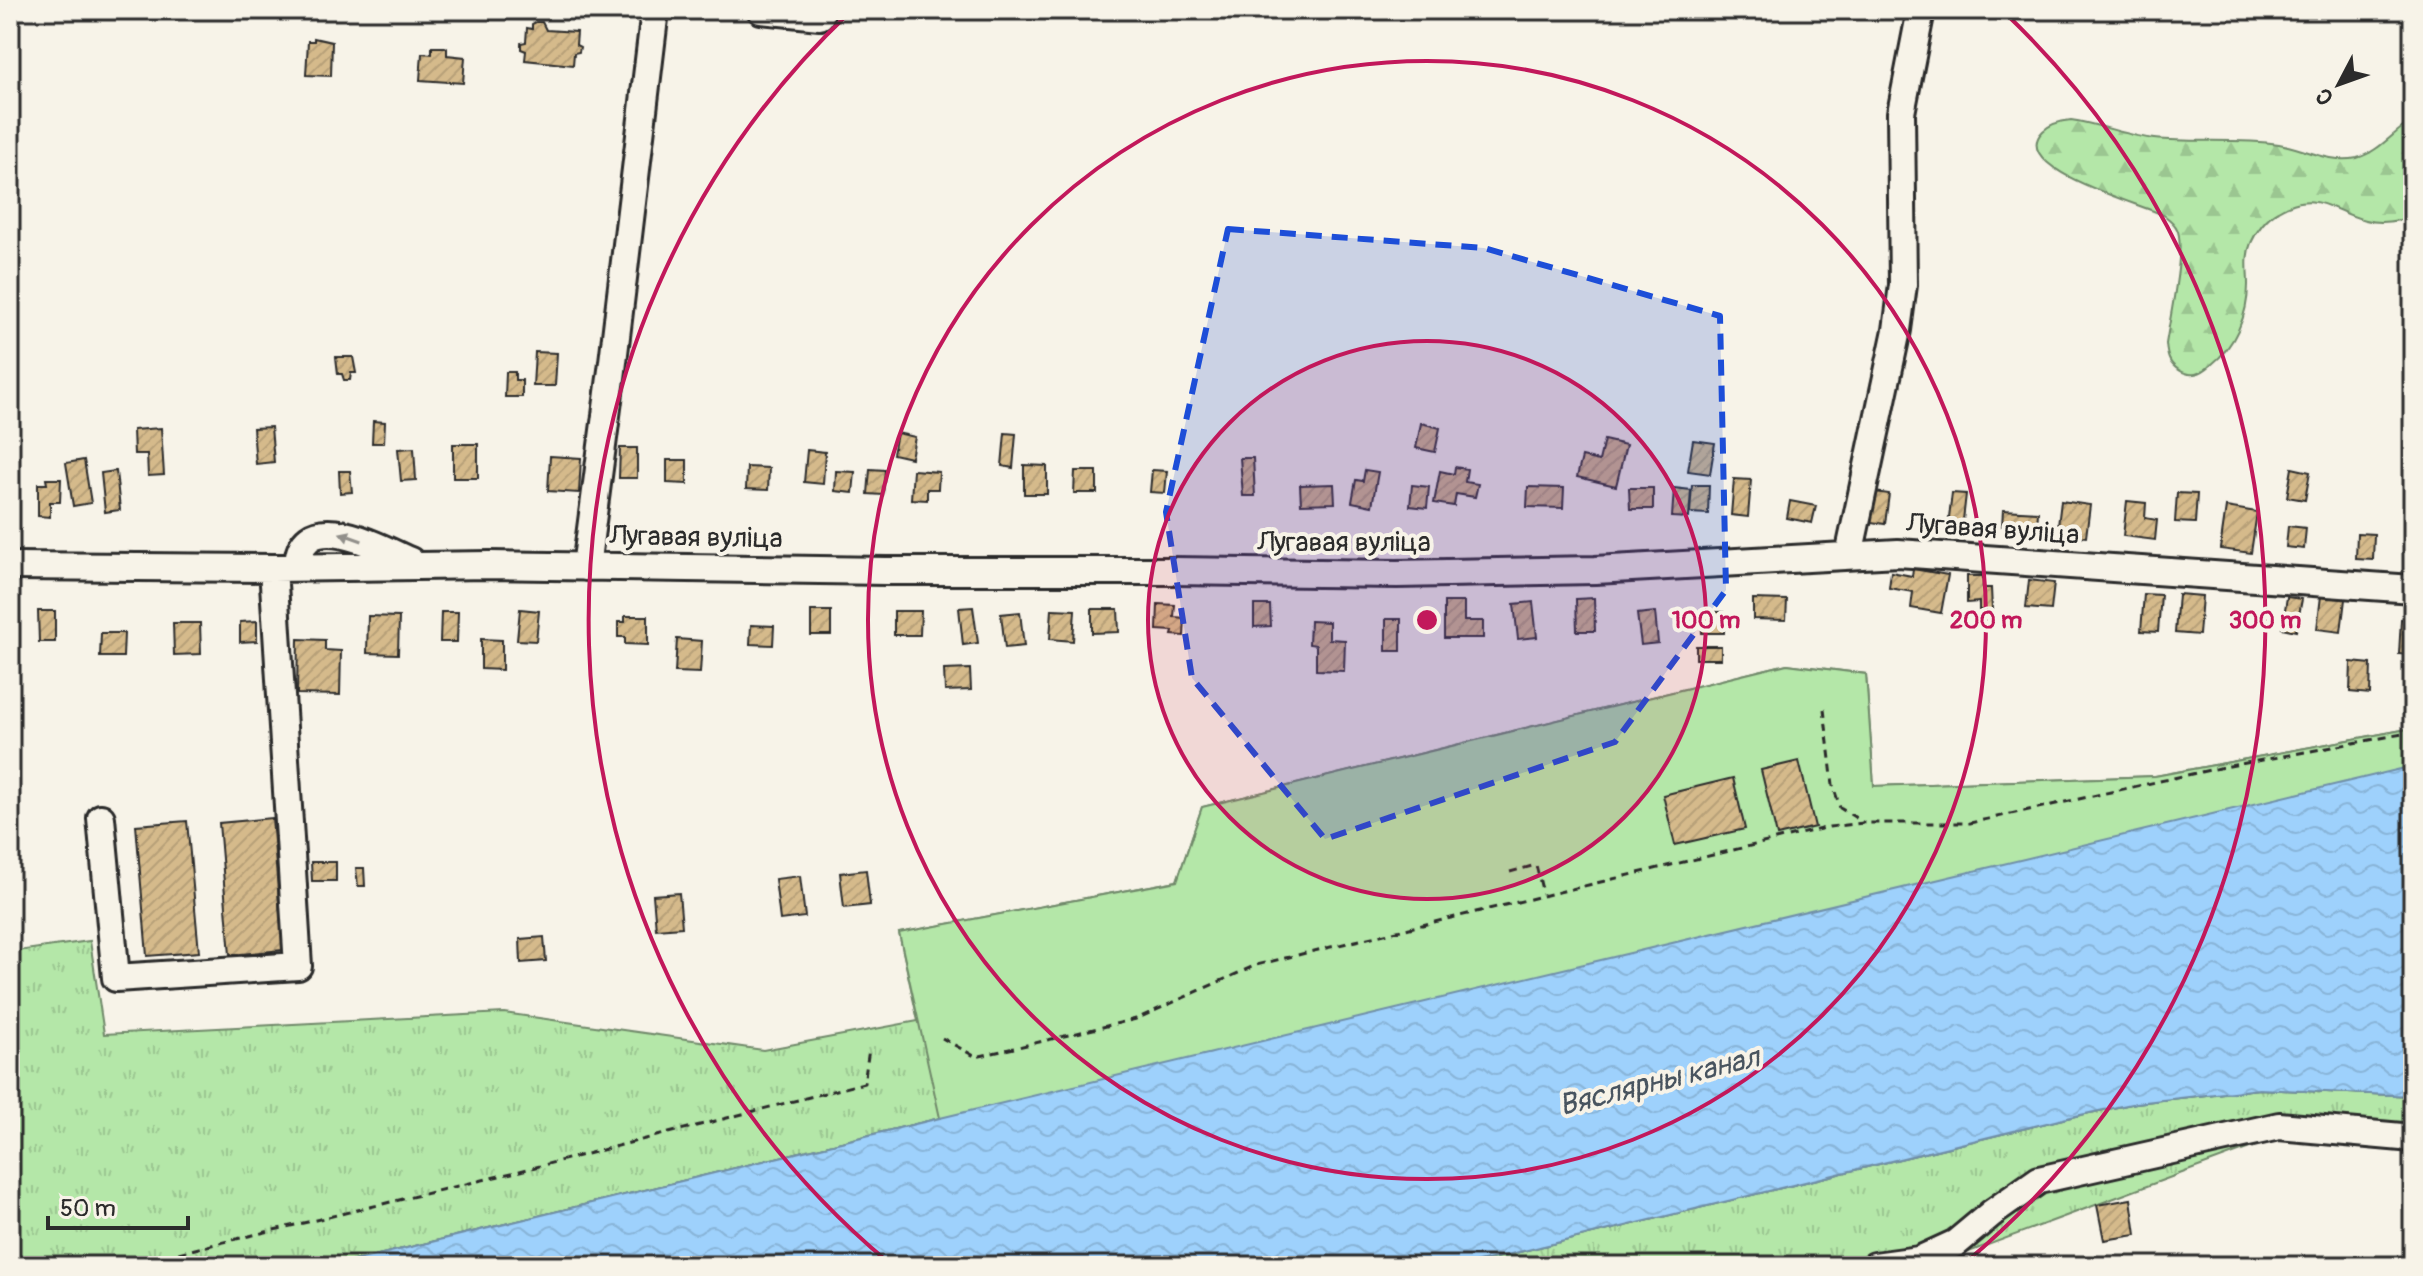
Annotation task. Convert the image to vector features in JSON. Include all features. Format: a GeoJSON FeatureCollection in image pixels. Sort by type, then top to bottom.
{"type":"FeatureCollection","features":[{"type":"Feature","properties":{"kind":"street"},"geometry":{"type":"LineString","coordinates":[[586,567],[655,10]]}},
{"type":"Feature","properties":{"kind":"street"},"geometry":{"type":"LineString","coordinates":[[761,10],[820,16]]}},
{"type":"Feature","properties":{"kind":"street"},"geometry":{"type":"LineString","coordinates":[[1849,555],[1903,285],[1901,113],[1921,10]]}},
{"type":"Feature","properties":{"kind":"street","name":"Лугавая вуліца"},"geometry":{"type":"LineString","coordinates":[[10,566],[421,565],[1397,574],[1595,570],[1913,554],[2413,589]]}},
{"type":"Feature","properties":{"kind":"street"},"geometry":{"type":"LineString","coordinates":[[101,818],[116,978],[298,966],[285,567]]}},
{"type":"Feature","properties":{"kind":"street"},"geometry":{"type":"LineString","coordinates":[[1875,1266],[1919,1260],[1956,1243],[2039,1180],[2279,1126],[2413,1138]]}},
{"type":"Feature","properties":{"kind":"path"},"geometry":{"type":"LineString","coordinates":[[1824,709],[1833,785],[1840,808],[1864,823]]}},
{"type":"Feature","properties":{"kind":"path"},"geometry":{"type":"LineString","coordinates":[[942,1038],[976,1057],[1136,1019],[1256,965],[1829,827],[1864,823],[1970,823],[2219,768],[2413,732]]}},
{"type":"Feature","properties":{"kind":"path"},"geometry":{"type":"LineString","coordinates":[[1510,872],[1536,865],[1544,895]]}},
{"type":"Feature","properties":{"kind":"path"},"geometry":{"type":"LineString","coordinates":[[124,1266],[520,1171],[864,1083],[869,1049]]}},
{"type":"Feature","properties":{"kind":"highlighted area"},"geometry":{"type":"Polygon","coordinates":[[[1228,229],[1484,248],[1720,316],[1726,590],[1615,742],[1325,839],[1192,678],[1166,512],[1228,229]]]}},
{"type":"Feature","properties":{"kind":"green space"},"geometry":{"type":"Polygon","coordinates":[[[2071,120],[2155,139],[2264,142],[2347,159],[2372,151],[2413,120],[2413,217],[2389,222],[2371,221],[2314,202],[2291,204],[2274,214],[2259,229],[2249,248],[2246,307],[2233,339],[2207,368],[2200,373],[2188,374],[2171,362],[2166,344],[2180,251],[2177,229],[2165,216],[2083,184],[2043,159],[2037,145],[2043,131],[2056,123],[2071,120]]]}},
{"type":"Feature","properties":{"kind":"green space"},"geometry":{"type":"Polygon","coordinates":[[[1787,664],[1866,674],[1874,786],[2155,776],[2413,728],[940,1118],[333,1266],[10,1266],[10,952],[90,941],[104,1034],[504,1013],[763,1050],[918,1021],[899,933],[1177,881],[1202,807],[1787,664]]]}},
{"type":"Feature","properties":{"kind":"green space"},"geometry":{"type":"Polygon","coordinates":[[[1787,664],[1866,674],[1874,786],[2155,776],[2413,728],[2413,1096],[2259,1089],[2136,1103],[1462,1266],[333,1266],[940,1118],[899,933],[1177,881],[1202,807],[1787,664]]]}},
{"type":"Feature","properties":{"kind":"green space"},"geometry":{"type":"Polygon","coordinates":[[[2259,1089],[2413,1096],[2413,1139],[2282,1136],[1931,1266],[1462,1266],[2071,1117],[2136,1103],[2259,1089]]]}},
{"type":"Feature","properties":{"kind":"water","name":"Вяслярны канал"},"geometry":{"type":"Polygon","coordinates":[[[2413,766],[2413,1096],[2259,1089],[2136,1103],[1462,1266],[333,1266],[940,1118],[2413,766]]]}},
{"type":"Feature","properties":{"kind":"building"},"geometry":{"type":"Polygon","coordinates":[[[542,22],[546,30],[577,32],[576,45],[580,47],[579,52],[574,53],[573,65],[525,60],[526,51],[521,49],[521,43],[526,42],[527,28],[532,29],[532,24],[542,22]]]}},
{"type":"Feature","properties":{"kind":"building"},"geometry":{"type":"Polygon","coordinates":[[[314,38],[332,42],[331,76],[306,75],[308,41],[314,41],[314,38]]]}},
{"type":"Feature","properties":{"kind":"building"},"geometry":{"type":"Polygon","coordinates":[[[432,47],[445,47],[447,55],[465,57],[463,83],[420,80],[422,53],[432,54],[432,47]]]}},
{"type":"Feature","properties":{"kind":"building"},"geometry":{"type":"Polygon","coordinates":[[[535,352],[557,353],[555,386],[533,386],[535,352]]]}},
{"type":"Feature","properties":{"kind":"building"},"geometry":{"type":"Polygon","coordinates":[[[336,357],[353,357],[356,373],[351,373],[350,380],[344,380],[342,374],[338,374],[336,357]]]}},
{"type":"Feature","properties":{"kind":"building"},"geometry":{"type":"Polygon","coordinates":[[[506,372],[515,372],[515,380],[522,380],[522,397],[505,397],[506,372]]]}},
{"type":"Feature","properties":{"kind":"building"},"geometry":{"type":"Polygon","coordinates":[[[373,421],[385,422],[384,443],[372,443],[373,421]]]}},
{"type":"Feature","properties":{"kind":"building"},"geometry":{"type":"Polygon","coordinates":[[[1421,423],[1440,428],[1435,452],[1416,448],[1421,423]]]}},
{"type":"Feature","properties":{"kind":"building"},"geometry":{"type":"Polygon","coordinates":[[[271,427],[274,462],[256,464],[253,428],[271,427]]]}},
{"type":"Feature","properties":{"kind":"building"},"geometry":{"type":"Polygon","coordinates":[[[161,428],[164,475],[148,476],[147,454],[134,454],[133,430],[161,428]]]}},
{"type":"Feature","properties":{"kind":"building"},"geometry":{"type":"Polygon","coordinates":[[[897,433],[915,437],[911,458],[893,454],[897,433]]]}},
{"type":"Feature","properties":{"kind":"building"},"geometry":{"type":"Polygon","coordinates":[[[1005,433],[1016,434],[1013,468],[1002,466],[1005,433]]]}},
{"type":"Feature","properties":{"kind":"building"},"geometry":{"type":"Polygon","coordinates":[[[1604,440],[1626,445],[1616,486],[1577,477],[1582,457],[1599,461],[1604,440]]]}},
{"type":"Feature","properties":{"kind":"building"},"geometry":{"type":"Polygon","coordinates":[[[1604,440],[1626,445],[1616,486],[1577,477],[1582,457],[1599,461],[1604,440]]]}},
{"type":"Feature","properties":{"kind":"building"},"geometry":{"type":"Polygon","coordinates":[[[1693,440],[1715,443],[1710,474],[1688,471],[1693,440]]]}},
{"type":"Feature","properties":{"kind":"building"},"geometry":{"type":"Polygon","coordinates":[[[453,444],[478,444],[478,478],[453,478],[453,444]]]}},
{"type":"Feature","properties":{"kind":"building"},"geometry":{"type":"Polygon","coordinates":[[[414,448],[416,480],[401,481],[398,449],[414,448]]]}},
{"type":"Feature","properties":{"kind":"building"},"geometry":{"type":"Polygon","coordinates":[[[620,448],[637,448],[637,478],[619,478],[620,448]]]}},
{"type":"Feature","properties":{"kind":"building"},"geometry":{"type":"Polygon","coordinates":[[[807,450],[825,452],[823,484],[804,482],[807,450]]]}},
{"type":"Feature","properties":{"kind":"building"},"geometry":{"type":"Polygon","coordinates":[[[550,456],[581,458],[579,493],[548,491],[550,456]]]}},
{"type":"Feature","properties":{"kind":"building"},"geometry":{"type":"Polygon","coordinates":[[[1240,458],[1253,458],[1255,496],[1243,496],[1240,458]]]}},
{"type":"Feature","properties":{"kind":"building"},"geometry":{"type":"Polygon","coordinates":[[[84,460],[91,503],[73,506],[66,463],[84,460]]]}},
{"type":"Feature","properties":{"kind":"building"},"geometry":{"type":"Polygon","coordinates":[[[667,460],[687,460],[687,484],[667,483],[667,460]]]}},
{"type":"Feature","properties":{"kind":"building"},"geometry":{"type":"Polygon","coordinates":[[[1024,465],[1047,466],[1047,494],[1024,494],[1024,465]]]}},
{"type":"Feature","properties":{"kind":"building"},"geometry":{"type":"Polygon","coordinates":[[[747,467],[769,468],[768,490],[746,489],[747,467]]]}},
{"type":"Feature","properties":{"kind":"building"},"geometry":{"type":"Polygon","coordinates":[[[1455,467],[1467,469],[1465,482],[1478,484],[1475,497],[1456,494],[1454,506],[1434,503],[1440,471],[1454,474],[1455,467]]]}},
{"type":"Feature","properties":{"kind":"building"},"geometry":{"type":"Polygon","coordinates":[[[2292,468],[2310,472],[2305,500],[2287,497],[2292,468]]]}},
{"type":"Feature","properties":{"kind":"building"},"geometry":{"type":"Polygon","coordinates":[[[870,469],[885,470],[883,495],[868,494],[870,469]]]}},
{"type":"Feature","properties":{"kind":"building"},"geometry":{"type":"Polygon","coordinates":[[[913,470],[939,472],[938,489],[927,489],[927,500],[911,499],[913,470]]]}},
{"type":"Feature","properties":{"kind":"building"},"geometry":{"type":"Polygon","coordinates":[[[1152,470],[1167,471],[1165,493],[1150,492],[1152,470]]]}},
{"type":"Feature","properties":{"kind":"building"},"geometry":{"type":"Polygon","coordinates":[[[1365,470],[1378,472],[1372,506],[1352,502],[1356,480],[1363,481],[1365,470]]]}},
{"type":"Feature","properties":{"kind":"building"},"geometry":{"type":"Polygon","coordinates":[[[116,471],[120,510],[105,512],[101,473],[116,471]]]}},
{"type":"Feature","properties":{"kind":"building"},"geometry":{"type":"Polygon","coordinates":[[[339,471],[350,471],[352,492],[340,493],[339,471]]]}},
{"type":"Feature","properties":{"kind":"building"},"geometry":{"type":"Polygon","coordinates":[[[836,471],[855,472],[853,493],[835,491],[836,471]]]}},
{"type":"Feature","properties":{"kind":"building"},"geometry":{"type":"Polygon","coordinates":[[[1075,471],[1097,471],[1097,493],[1074,493],[1075,471]]]}},
{"type":"Feature","properties":{"kind":"building"},"geometry":{"type":"Polygon","coordinates":[[[46,479],[61,479],[60,502],[50,502],[50,517],[38,516],[38,484],[47,484],[46,479]]]}},
{"type":"Feature","properties":{"kind":"building"},"geometry":{"type":"Polygon","coordinates":[[[1734,479],[1751,480],[1748,517],[1731,515],[1734,479]]]}},
{"type":"Feature","properties":{"kind":"building"},"geometry":{"type":"Polygon","coordinates":[[[1334,484],[1335,503],[1301,504],[1300,485],[1334,484]]]}},
{"type":"Feature","properties":{"kind":"building"},"geometry":{"type":"Polygon","coordinates":[[[1412,485],[1429,487],[1427,508],[1410,506],[1412,485]]]}},
{"type":"Feature","properties":{"kind":"building"},"geometry":{"type":"Polygon","coordinates":[[[1692,485],[1709,485],[1708,514],[1690,513],[1692,485]]]}},
{"type":"Feature","properties":{"kind":"building"},"geometry":{"type":"Polygon","coordinates":[[[1528,487],[1564,488],[1563,508],[1527,507],[1528,487]]]}},
{"type":"Feature","properties":{"kind":"building"},"geometry":{"type":"Polygon","coordinates":[[[1629,488],[1653,488],[1653,509],[1630,509],[1629,488]]]}},
{"type":"Feature","properties":{"kind":"building"},"geometry":{"type":"Polygon","coordinates":[[[1674,488],[1691,490],[1689,518],[1672,517],[1674,488]]]}},
{"type":"Feature","properties":{"kind":"building"},"geometry":{"type":"Polygon","coordinates":[[[1875,492],[1889,494],[1885,524],[1871,522],[1875,492]]]}},
{"type":"Feature","properties":{"kind":"building"},"geometry":{"type":"Polygon","coordinates":[[[1952,493],[1966,494],[1962,529],[1948,527],[1952,493]]]}},
{"type":"Feature","properties":{"kind":"building"},"geometry":{"type":"Polygon","coordinates":[[[2177,493],[2197,494],[2195,523],[2175,522],[2177,493]]]}},
{"type":"Feature","properties":{"kind":"building"},"geometry":{"type":"Polygon","coordinates":[[[1790,501],[1816,506],[1812,523],[1787,518],[1790,501]]]}},
{"type":"Feature","properties":{"kind":"building"},"geometry":{"type":"Polygon","coordinates":[[[2061,501],[2090,505],[2086,537],[2057,534],[2061,501]]]}},
{"type":"Feature","properties":{"kind":"building"},"geometry":{"type":"Polygon","coordinates":[[[2127,501],[2146,503],[2145,518],[2157,520],[2155,540],[2123,536],[2127,501]]]}},
{"type":"Feature","properties":{"kind":"building"},"geometry":{"type":"Polygon","coordinates":[[[2226,507],[2257,512],[2251,553],[2220,549],[2226,507]]]}},
{"type":"Feature","properties":{"kind":"building"},"geometry":{"type":"Polygon","coordinates":[[[2003,510],[2038,512],[2037,528],[2002,526],[2003,510]]]}},
{"type":"Feature","properties":{"kind":"building"},"geometry":{"type":"Polygon","coordinates":[[[2406,517],[2413,517],[2413,541],[2404,541],[2406,517]]]}},
{"type":"Feature","properties":{"kind":"building"},"geometry":{"type":"Polygon","coordinates":[[[2288,526],[2306,528],[2304,549],[2286,547],[2288,526]]]}},
{"type":"Feature","properties":{"kind":"building"},"geometry":{"type":"Polygon","coordinates":[[[2357,533],[2374,534],[2373,560],[2356,559],[2357,533]]]}},
{"type":"Feature","properties":{"kind":"building"},"geometry":{"type":"Polygon","coordinates":[[[1913,569],[1948,575],[1941,613],[1911,608],[1913,592],[1889,588],[1891,572],[1912,576],[1913,569]]]}},
{"type":"Feature","properties":{"kind":"building"},"geometry":{"type":"Polygon","coordinates":[[[1967,576],[1983,576],[1983,588],[1991,588],[1992,610],[1979,610],[1979,602],[1967,603],[1967,576]]]}},
{"type":"Feature","properties":{"kind":"building"},"geometry":{"type":"Polygon","coordinates":[[[2029,580],[2054,583],[2051,610],[2026,608],[2029,580]]]}},
{"type":"Feature","properties":{"kind":"building"},"geometry":{"type":"Polygon","coordinates":[[[2144,594],[2161,595],[2158,632],[2141,631],[2144,594]]]}},
{"type":"Feature","properties":{"kind":"building"},"geometry":{"type":"Polygon","coordinates":[[[2178,594],[2202,596],[2199,635],[2175,633],[2178,594]]]}},
{"type":"Feature","properties":{"kind":"building"},"geometry":{"type":"Polygon","coordinates":[[[2321,596],[2345,599],[2341,632],[2317,629],[2321,596]]]}},
{"type":"Feature","properties":{"kind":"building"},"geometry":{"type":"Polygon","coordinates":[[[2287,597],[2302,599],[2296,631],[2282,628],[2287,597]]]}},
{"type":"Feature","properties":{"kind":"building"},"geometry":{"type":"Polygon","coordinates":[[[1594,598],[1595,631],[1577,631],[1576,599],[1594,598]]]}},
{"type":"Feature","properties":{"kind":"building"},"geometry":{"type":"Polygon","coordinates":[[[1753,599],[1787,600],[1786,620],[1753,619],[1753,599]]]}},
{"type":"Feature","properties":{"kind":"building"},"geometry":{"type":"Polygon","coordinates":[[[1444,602],[1464,602],[1464,621],[1483,621],[1483,638],[1444,638],[1444,602]]]}},
{"type":"Feature","properties":{"kind":"building"},"geometry":{"type":"Polygon","coordinates":[[[1533,602],[1537,637],[1518,639],[1514,604],[1533,602]]]}},
{"type":"Feature","properties":{"kind":"building"},"geometry":{"type":"Polygon","coordinates":[[[1158,604],[1175,605],[1174,617],[1185,618],[1184,636],[1172,635],[1173,631],[1157,630],[1158,604]]]}},
{"type":"Feature","properties":{"kind":"building"},"geometry":{"type":"Polygon","coordinates":[[[1254,605],[1270,605],[1271,626],[1254,627],[1254,605]]]}},
{"type":"Feature","properties":{"kind":"building"},"geometry":{"type":"Polygon","coordinates":[[[973,607],[978,643],[963,645],[959,608],[973,607]]]}},
{"type":"Feature","properties":{"kind":"building"},"geometry":{"type":"Polygon","coordinates":[[[520,609],[539,611],[536,641],[517,640],[520,609]]]}},
{"type":"Feature","properties":{"kind":"building"},"geometry":{"type":"Polygon","coordinates":[[[1052,609],[1075,610],[1073,641],[1050,639],[1052,609]]]}},
{"type":"Feature","properties":{"kind":"building"},"geometry":{"type":"Polygon","coordinates":[[[1092,609],[1118,609],[1119,632],[1092,633],[1092,609]]]}},
{"type":"Feature","properties":{"kind":"building"},"geometry":{"type":"Polygon","coordinates":[[[38,611],[55,611],[55,642],[39,642],[38,611]]]}},
{"type":"Feature","properties":{"kind":"building"},"geometry":{"type":"Polygon","coordinates":[[[811,611],[831,611],[831,635],[811,635],[811,611]]]}},
{"type":"Feature","properties":{"kind":"building"},"geometry":{"type":"Polygon","coordinates":[[[894,611],[921,611],[920,635],[894,635],[894,611]]]}},
{"type":"Feature","properties":{"kind":"building"},"geometry":{"type":"Polygon","coordinates":[[[441,612],[458,612],[457,642],[440,642],[441,612]]]}},
{"type":"Feature","properties":{"kind":"building"},"geometry":{"type":"Polygon","coordinates":[[[1020,612],[1024,646],[1005,648],[1001,614],[1020,612]]]}},
{"type":"Feature","properties":{"kind":"building"},"geometry":{"type":"Polygon","coordinates":[[[1655,612],[1658,643],[1641,645],[1637,614],[1655,612]]]}},
{"type":"Feature","properties":{"kind":"building"},"geometry":{"type":"Polygon","coordinates":[[[1701,612],[1723,612],[1724,633],[1702,633],[1701,612]]]}},
{"type":"Feature","properties":{"kind":"building"},"geometry":{"type":"Polygon","coordinates":[[[10,613],[13,613],[16,644],[10,644],[10,613]]]}},
{"type":"Feature","properties":{"kind":"building"},"geometry":{"type":"Polygon","coordinates":[[[368,616],[399,617],[398,654],[367,653],[368,616]]]}},
{"type":"Feature","properties":{"kind":"building"},"geometry":{"type":"Polygon","coordinates":[[[625,616],[648,616],[648,645],[625,644],[625,637],[618,637],[618,622],[625,622],[625,616]]]}},
{"type":"Feature","properties":{"kind":"building"},"geometry":{"type":"Polygon","coordinates":[[[1386,619],[1401,619],[1401,651],[1386,651],[1386,619]]]}},
{"type":"Feature","properties":{"kind":"building"},"geometry":{"type":"Polygon","coordinates":[[[2401,619],[2413,620],[2413,655],[2399,654],[2401,619]]]}},
{"type":"Feature","properties":{"kind":"building"},"geometry":{"type":"Polygon","coordinates":[[[257,621],[257,641],[240,642],[240,622],[257,621]]]}},
{"type":"Feature","properties":{"kind":"building"},"geometry":{"type":"Polygon","coordinates":[[[1310,621],[1329,622],[1329,639],[1345,640],[1344,671],[1316,670],[1316,645],[1309,644],[1310,621]]]}},
{"type":"Feature","properties":{"kind":"building"},"geometry":{"type":"Polygon","coordinates":[[[173,623],[200,623],[201,654],[174,655],[173,623]]]}},
{"type":"Feature","properties":{"kind":"building"},"geometry":{"type":"Polygon","coordinates":[[[751,625],[774,626],[773,645],[750,644],[751,625]]]}},
{"type":"Feature","properties":{"kind":"building"},"geometry":{"type":"Polygon","coordinates":[[[101,633],[124,633],[123,657],[100,657],[101,633]]]}},
{"type":"Feature","properties":{"kind":"building"},"geometry":{"type":"Polygon","coordinates":[[[298,639],[325,640],[325,650],[341,651],[340,695],[297,694],[298,639]]]}},
{"type":"Feature","properties":{"kind":"building"},"geometry":{"type":"Polygon","coordinates":[[[481,639],[502,640],[502,670],[481,669],[481,639]]]}},
{"type":"Feature","properties":{"kind":"building"},"geometry":{"type":"Polygon","coordinates":[[[677,639],[702,641],[700,673],[675,672],[677,639]]]}},
{"type":"Feature","properties":{"kind":"building"},"geometry":{"type":"Polygon","coordinates":[[[1696,646],[1721,646],[1721,659],[1696,659],[1696,646]]]}},
{"type":"Feature","properties":{"kind":"building"},"geometry":{"type":"Polygon","coordinates":[[[2351,662],[2371,664],[2370,694],[2350,692],[2351,662]]]}},
{"type":"Feature","properties":{"kind":"building"},"geometry":{"type":"Polygon","coordinates":[[[970,669],[971,690],[945,691],[944,670],[970,669]]]}},
{"type":"Feature","properties":{"kind":"building"},"geometry":{"type":"Polygon","coordinates":[[[1799,761],[1815,827],[1777,836],[1761,770],[1799,761]]]}},
{"type":"Feature","properties":{"kind":"building"},"geometry":{"type":"Polygon","coordinates":[[[1733,778],[1745,829],[1675,845],[1663,795],[1733,778]]]}},
{"type":"Feature","properties":{"kind":"building"},"geometry":{"type":"Polygon","coordinates":[[[272,818],[283,950],[230,955],[219,823],[272,818]]]}},
{"type":"Feature","properties":{"kind":"building"},"geometry":{"type":"Polygon","coordinates":[[[187,821],[199,952],[147,956],[136,825],[187,821]]]}},
{"type":"Feature","properties":{"kind":"building"},"geometry":{"type":"Polygon","coordinates":[[[311,862],[336,862],[336,881],[312,881],[311,862]]]}},
{"type":"Feature","properties":{"kind":"building"},"geometry":{"type":"Polygon","coordinates":[[[356,868],[364,868],[365,886],[358,886],[356,868]]]}},
{"type":"Feature","properties":{"kind":"building"},"geometry":{"type":"Polygon","coordinates":[[[866,870],[870,905],[844,908],[840,873],[866,870]]]}},
{"type":"Feature","properties":{"kind":"building"},"geometry":{"type":"Polygon","coordinates":[[[800,876],[805,917],[780,920],[775,879],[800,876]]]}},
{"type":"Feature","properties":{"kind":"building"},"geometry":{"type":"Polygon","coordinates":[[[679,893],[682,927],[656,929],[653,895],[679,893]]]}},
{"type":"Feature","properties":{"kind":"building"},"geometry":{"type":"Polygon","coordinates":[[[544,937],[546,961],[521,963],[520,939],[544,937]]]}},
{"type":"Feature","properties":{"kind":"building"},"geometry":{"type":"Polygon","coordinates":[[[2131,1199],[2136,1235],[2104,1240],[2097,1205],[2131,1199]]]}}]}
